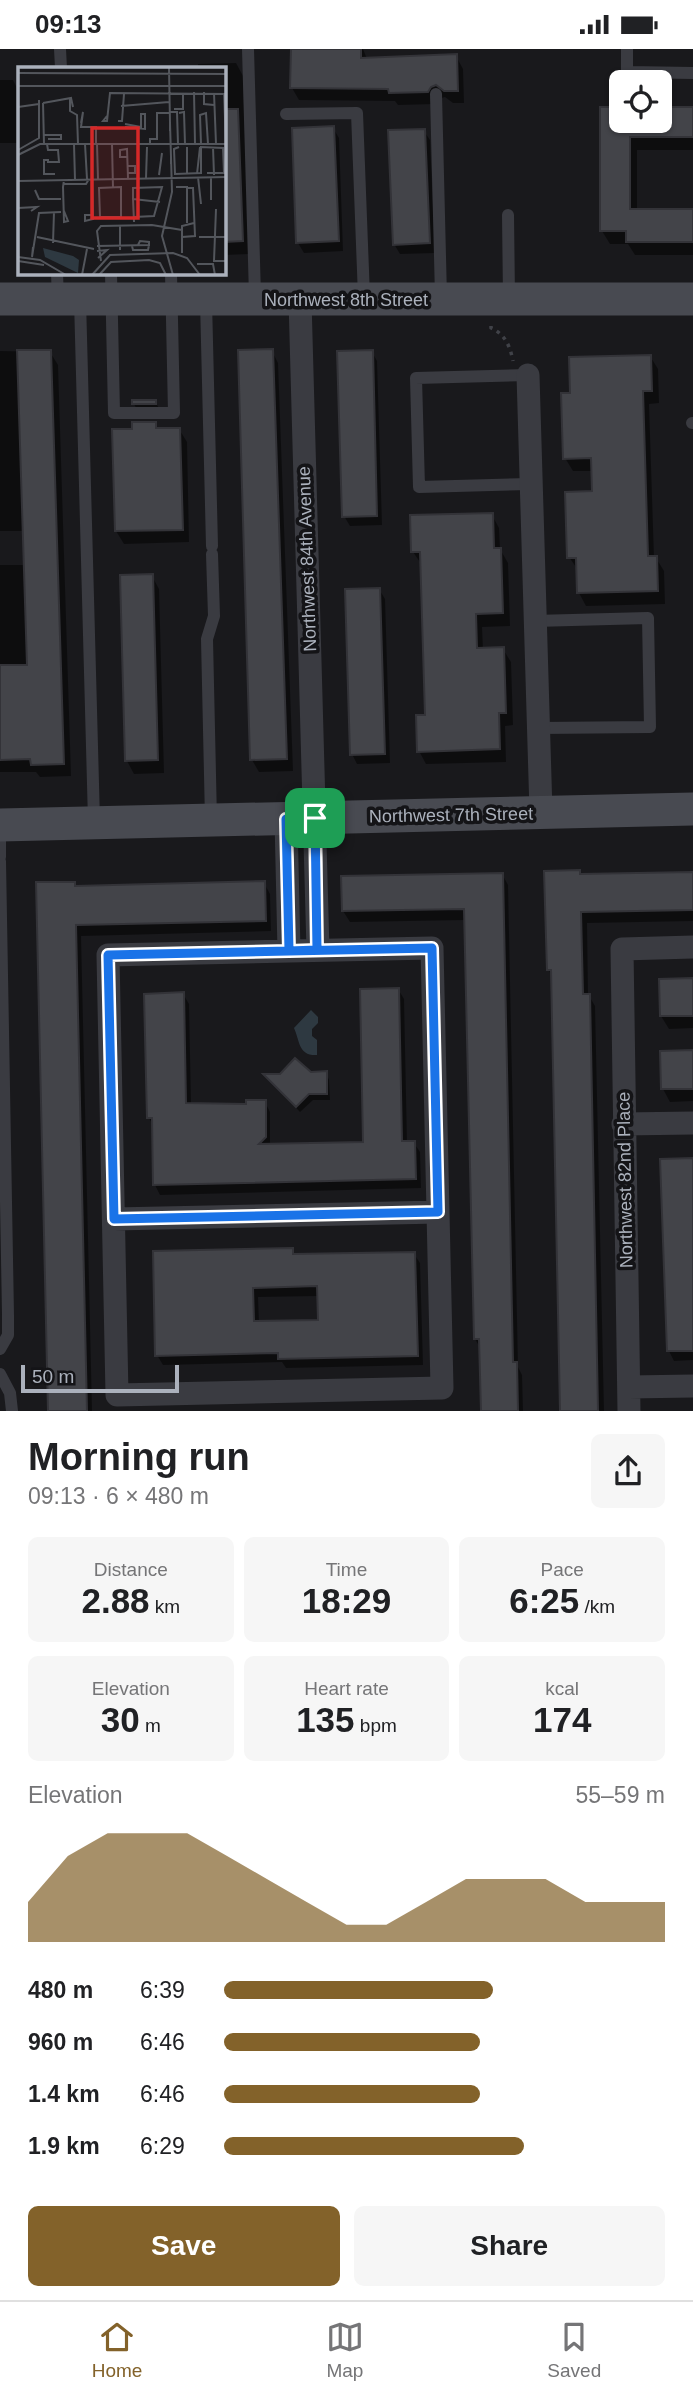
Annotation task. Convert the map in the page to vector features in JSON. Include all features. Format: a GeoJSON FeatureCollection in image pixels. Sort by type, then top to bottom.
{"type":"FeatureCollection","features":[{"type":"Feature","properties":{"kind":"street","name":"Northwest 8th Street"},"geometry":{"type":"LineString","coordinates":[[0,299],[83,289],[172,286],[205,300],[441,300],[500,312],[693,299]]}},
{"type":"Feature","properties":{"kind":"street","name":"Northwest 84th Avenue"},"geometry":{"type":"LineString","coordinates":[[300,300],[301,818]]}},
{"type":"Feature","properties":{"kind":"street"},"geometry":{"type":"LineString","coordinates":[[521,371],[530,484],[541,812]]}},
{"type":"Feature","properties":{"kind":"street","name":"Northwest 7th Street"},"geometry":{"type":"LineString","coordinates":[[0,825],[693,809]]}},
{"type":"Feature","properties":{"kind":"street"},"geometry":{"type":"LineString","coordinates":[[301,818],[317,950]]}},
{"type":"Feature","properties":{"kind":"street"},"geometry":{"type":"LineString","coordinates":[[289,951],[301,818]]}},
{"type":"Feature","properties":{"kind":"street","name":"Northwest 82nd Place"},"geometry":{"type":"LineString","coordinates":[[629,1411],[622,949],[693,947]]}},
{"type":"Feature","properties":{"kind":"street"},"geometry":{"type":"LineString","coordinates":[[432,948],[442,1388],[117,1395],[108,955],[289,951],[432,948]]}},
{"type":"Feature","properties":{"kind":"street"},"geometry":{"type":"LineString","coordinates":[[623,1124],[693,1122]]}},
{"type":"Feature","properties":{"kind":"street"},"geometry":{"type":"LineString","coordinates":[[114,1219],[438,1212]]}},
{"type":"Feature","properties":{"kind":"street"},"geometry":{"type":"LineString","coordinates":[[629,1387],[693,1386]]}},
{"type":"Feature","properties":{"kind":"lane"},"geometry":{"type":"LineString","coordinates":[[60,49],[61,67]]}},
{"type":"Feature","properties":{"kind":"lane"},"geometry":{"type":"LineString","coordinates":[[248,49],[255,300]]}},
{"type":"Feature","properties":{"kind":"lane"},"geometry":{"type":"LineString","coordinates":[[627,49],[627,72],[693,73]]}},
{"type":"Feature","properties":{"kind":"lane"},"geometry":{"type":"LineString","coordinates":[[436,94],[441,300]]}},
{"type":"Feature","properties":{"kind":"lane"},"geometry":{"type":"LineString","coordinates":[[286,114],[357,113],[364,301]]}},
{"type":"Feature","properties":{"kind":"lane"},"geometry":{"type":"LineString","coordinates":[[500,312],[508,215]]}},
{"type":"Feature","properties":{"kind":"lane"},"geometry":{"type":"LineString","coordinates":[[83,289],[114,413],[174,413],[172,286]]}},
{"type":"Feature","properties":{"kind":"lane"},"geometry":{"type":"LineString","coordinates":[[83,289],[94,823]]}},
{"type":"Feature","properties":{"kind":"lane"},"geometry":{"type":"LineString","coordinates":[[205,300],[214,616],[207,639],[211,820]]}},
{"type":"Feature","properties":{"kind":"lane"},"geometry":{"type":"LineString","coordinates":[[521,371],[416,378],[419,487],[530,484]]}},
{"type":"Feature","properties":{"kind":"lane"},"geometry":{"type":"LineString","coordinates":[[534,621],[648,618],[650,727],[539,728]]}},
{"type":"Feature","properties":{"kind":"lane"},"geometry":{"type":"LineString","coordinates":[[0,825],[8,1315],[8,1335],[0,1349]]}},
{"type":"Feature","properties":{"kind":"lane"},"geometry":{"type":"LineString","coordinates":[[0,1374],[10,1393],[12,1411]]}},
{"type":"Feature","properties":{"kind":"path"},"geometry":{"type":"LineString","coordinates":[[500,312],[491,328],[500,332],[521,371]]}},
{"type":"Feature","properties":{"kind":"shaded area"},"geometry":{"type":"Polygon","coordinates":[[[311,1010],[318,1017],[318,1023],[312,1029],[312,1036],[317,1040],[317,1055],[303,1050],[294,1028],[311,1010]]]}},
{"type":"Feature","properties":{"kind":"building"},"geometry":{"type":"Polygon","coordinates":[[[291,49],[361,49],[361,58],[457,54],[458,91],[444,91],[436,85],[428,92],[389,93],[388,89],[290,88],[291,49]]]}},
{"type":"Feature","properties":{"kind":"building"},"geometry":{"type":"Polygon","coordinates":[[[600,107],[609,107],[609,133],[672,133],[672,107],[693,107],[693,137],[630,137],[630,209],[693,209],[693,242],[626,242],[626,231],[600,231],[600,107]]]}},
{"type":"Feature","properties":{"kind":"building"},"geometry":{"type":"Polygon","coordinates":[[[226,109],[238,109],[243,241],[226,242],[226,109]]]}},
{"type":"Feature","properties":{"kind":"building"},"geometry":{"type":"Polygon","coordinates":[[[334,126],[339,241],[296,243],[292,128],[334,126]]]}},
{"type":"Feature","properties":{"kind":"building"},"geometry":{"type":"Polygon","coordinates":[[[425,129],[430,243],[393,245],[388,130],[425,129]]]}},
{"type":"Feature","properties":{"kind":"building"},"geometry":{"type":"Polygon","coordinates":[[[273,349],[287,759],[250,760],[238,350],[273,349]]]}},
{"type":"Feature","properties":{"kind":"building"},"geometry":{"type":"Polygon","coordinates":[[[17,350],[51,350],[64,764],[31,765],[30,759],[0,760],[0,665],[27,665],[17,350]]]}},
{"type":"Feature","properties":{"kind":"building"},"geometry":{"type":"Polygon","coordinates":[[[373,350],[377,516],[342,517],[337,351],[373,350]]]}},
{"type":"Feature","properties":{"kind":"building"},"geometry":{"type":"Polygon","coordinates":[[[651,355],[652,391],[643,391],[648,556],[657,556],[658,591],[577,593],[576,558],[567,558],[565,492],[592,491],[591,458],[563,459],[561,393],[570,393],[569,357],[651,355]]]}},
{"type":"Feature","properties":{"kind":"building"},"geometry":{"type":"Polygon","coordinates":[[[132,400],[156,400],[156,404],[132,404],[132,400]]]}},
{"type":"Feature","properties":{"kind":"building"},"geometry":{"type":"Polygon","coordinates":[[[132,422],[156,422],[156,428],[180,428],[183,530],[115,531],[112,429],[132,429],[132,422]]]}},
{"type":"Feature","properties":{"kind":"building"},"geometry":{"type":"Polygon","coordinates":[[[493,513],[494,548],[501,548],[503,613],[476,614],[477,648],[504,647],[506,713],[499,713],[500,749],[417,752],[416,715],[425,715],[420,552],[411,552],[410,515],[493,513]]]}},
{"type":"Feature","properties":{"kind":"building"},"geometry":{"type":"Polygon","coordinates":[[[153,574],[158,760],[125,761],[120,575],[153,574]]]}},
{"type":"Feature","properties":{"kind":"building"},"geometry":{"type":"Polygon","coordinates":[[[380,588],[385,754],[350,755],[345,589],[380,588]]]}},
{"type":"Feature","properties":{"kind":"building"},"geometry":{"type":"Polygon","coordinates":[[[580,870],[580,874],[693,872],[693,910],[581,912],[583,994],[590,994],[598,1411],[560,1411],[551,970],[547,970],[544,871],[580,870]]]}},
{"type":"Feature","properties":{"kind":"building"},"geometry":{"type":"Polygon","coordinates":[[[503,873],[513,1362],[517,1362],[518,1411],[481,1411],[479,1339],[474,1339],[464,909],[342,911],[341,876],[503,873]]]}},
{"type":"Feature","properties":{"kind":"building"},"geometry":{"type":"Polygon","coordinates":[[[265,881],[266,921],[76,925],[87,1411],[48,1411],[36,882],[75,882],[75,886],[265,881]]]}},
{"type":"Feature","properties":{"kind":"building"},"geometry":{"type":"Polygon","coordinates":[[[693,978],[693,1016],[660,1016],[659,979],[693,978]]]}},
{"type":"Feature","properties":{"kind":"building"},"geometry":{"type":"Polygon","coordinates":[[[399,988],[402,1141],[415,1141],[416,1179],[153,1185],[152,1118],[147,1118],[144,994],[184,992],[186,1103],[246,1104],[246,1100],[266,1100],[266,1137],[259,1144],[363,1142],[360,989],[399,988]]]}},
{"type":"Feature","properties":{"kind":"building"},"geometry":{"type":"Polygon","coordinates":[[[693,1050],[693,1089],[661,1089],[660,1051],[693,1050]]]}},
{"type":"Feature","properties":{"kind":"building"},"geometry":{"type":"Polygon","coordinates":[[[295,1058],[311,1072],[327,1071],[327,1094],[309,1094],[296,1107],[263,1074],[280,1074],[295,1058]]]}},
{"type":"Feature","properties":{"kind":"building"},"geometry":{"type":"Polygon","coordinates":[[[693,1158],[693,1351],[667,1351],[660,1159],[693,1158]]]}},
{"type":"Feature","properties":{"kind":"building"},"geometry":{"type":"Polygon","coordinates":[[[293,1248],[293,1254],[415,1252],[418,1356],[278,1359],[278,1353],[155,1356],[153,1251],[293,1248]],[[317,1286],[253,1288],[254,1321],[318,1320],[317,1286]]]}},
{"type":"Feature","properties":{"kind":"route"},"geometry":{"type":"LineString","coordinates":[[315,818],[286,819],[289,951],[432,948],[438,1212],[114,1219],[108,955],[289,951],[317,950],[315,818]]}}]}
